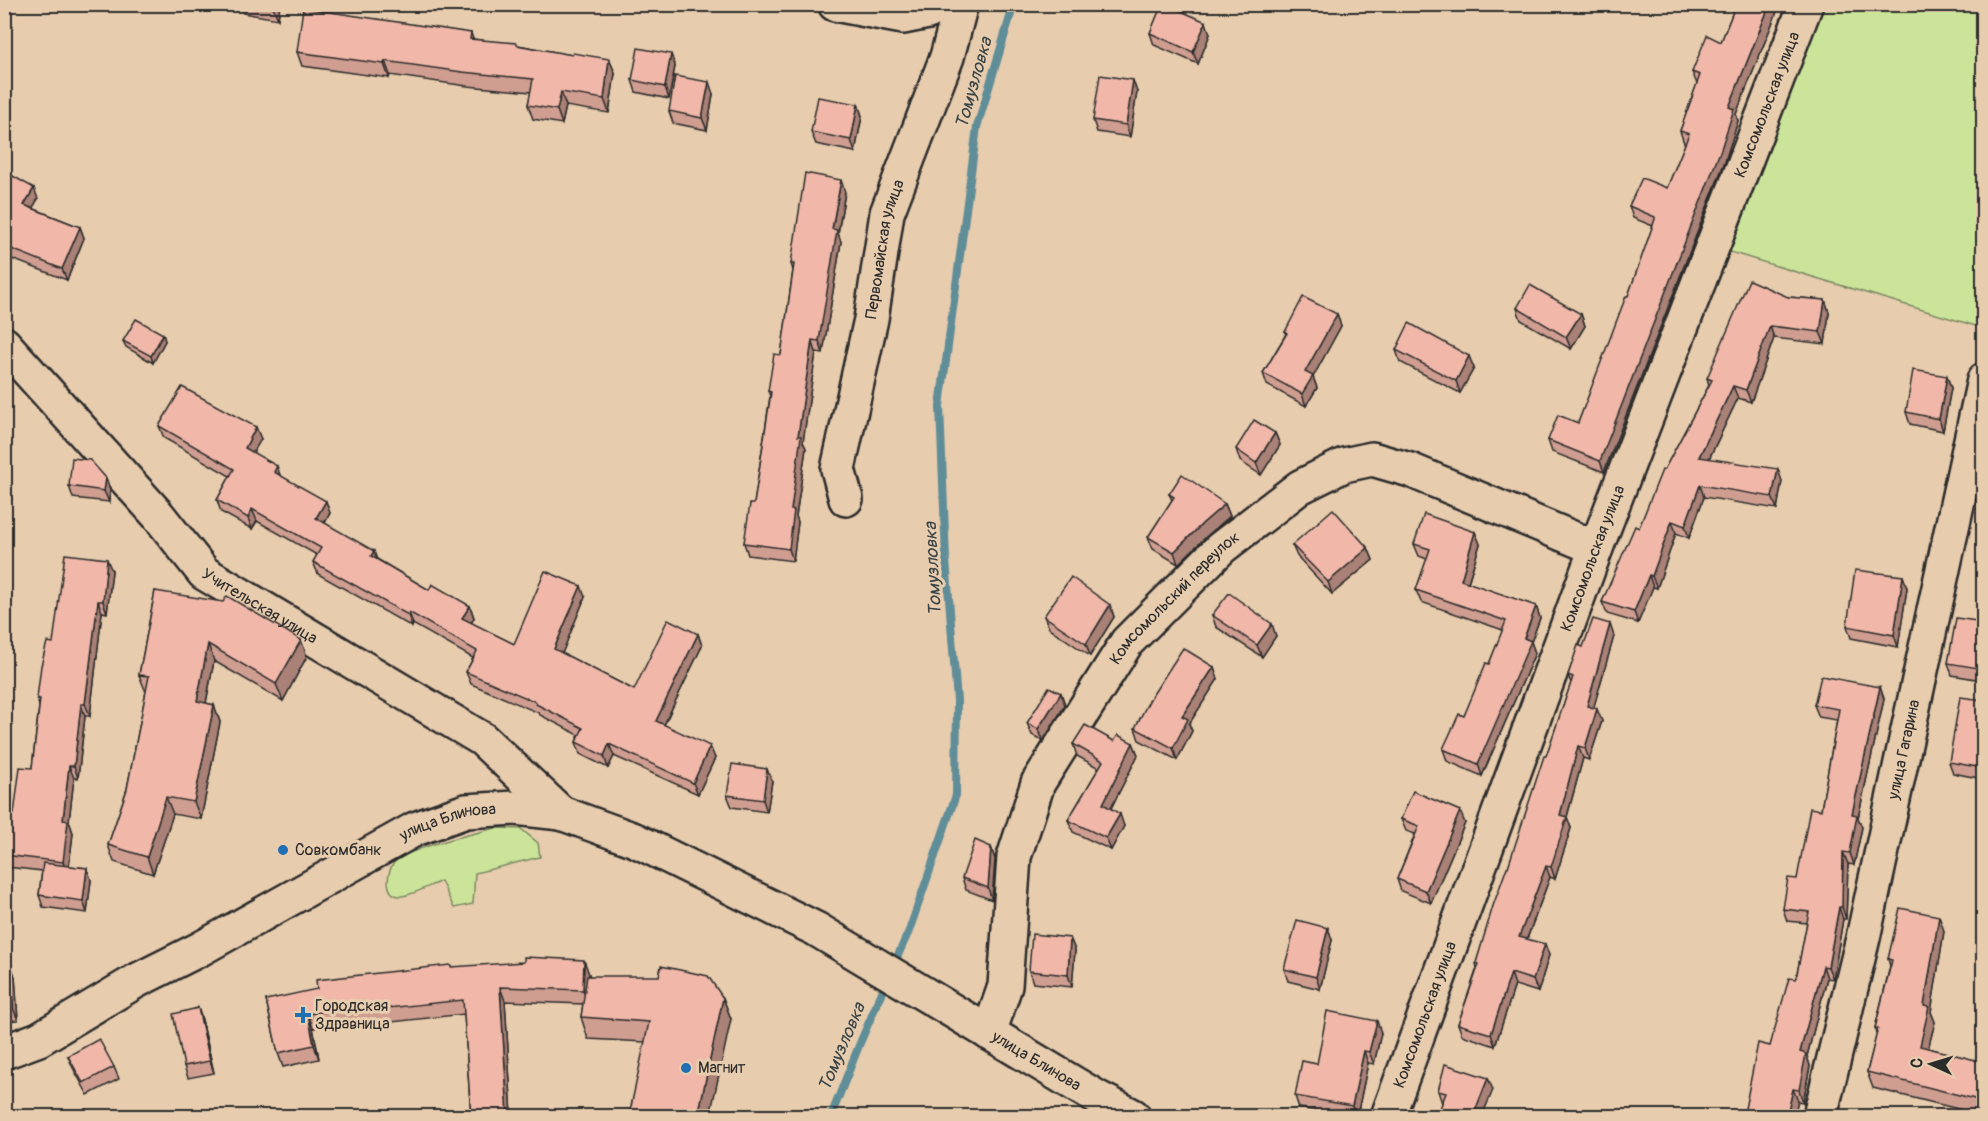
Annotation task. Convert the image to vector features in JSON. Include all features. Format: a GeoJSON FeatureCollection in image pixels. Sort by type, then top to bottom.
{"type":"FeatureCollection","features":[{"type":"Feature","properties":{"kind":"street"},"geometry":{"type":"LineString","coordinates":[[835,4],[903,17],[928,12],[944,4]]}},
{"type":"Feature","properties":{"kind":"street","name":"Первомайская улица"},"geometry":{"type":"LineString","coordinates":[[846,500],[838,469],[871,319],[887,213],[947,57],[961,4]]}},
{"type":"Feature","properties":{"kind":"street","name":"Комсомольская улица"},"geometry":{"type":"LineString","coordinates":[[1388,1116],[1596,548],[1806,4]]}},
{"type":"Feature","properties":{"kind":"street","name":"Учительская улица"},"geometry":{"type":"LineString","coordinates":[[4,344],[158,515],[204,573],[482,739],[561,813]]}},
{"type":"Feature","properties":{"kind":"street","name":"улица Гагарина"},"geometry":{"type":"LineString","coordinates":[[1820,1116],[1863,938],[1983,380]]}},
{"type":"Feature","properties":{"kind":"street","name":"Комсомольский переулок"},"geometry":{"type":"LineString","coordinates":[[989,1033],[1005,986],[1014,857],[1038,783],[1127,642],[1221,548],[1300,487],[1344,465],[1372,459],[1410,470],[1596,548]]}},
{"type":"Feature","properties":{"kind":"street","name":"улица Блинова"},"geometry":{"type":"LineString","coordinates":[[4,1052],[39,1039],[136,981],[200,949],[415,828],[466,811],[515,808],[561,813],[635,840],[816,929],[1098,1098],[1133,1116]]}},
{"type":"Feature","properties":{"kind":"green space"},"geometry":{"type":"Polygon","coordinates":[[[1825,4],[1983,5],[1984,323],[1979,327],[1730,252],[1825,4]]]}},
{"type":"Feature","properties":{"kind":"green space"},"geometry":{"type":"Polygon","coordinates":[[[495,828],[521,829],[538,843],[540,857],[475,873],[473,904],[454,908],[441,881],[405,896],[391,892],[388,881],[390,869],[397,860],[405,855],[495,828]]]}},
{"type":"Feature","properties":{"kind":"building"},"geometry":{"type":"Polygon","coordinates":[[[258,4],[274,4],[273,7],[258,4]]]}},
{"type":"Feature","properties":{"kind":"building"},"geometry":{"type":"Polygon","coordinates":[[[1162,4],[1206,22],[1193,52],[1150,33],[1162,4]]]}},
{"type":"Feature","properties":{"kind":"building"},"geometry":{"type":"Polygon","coordinates":[[[1736,4],[1770,4],[1729,107],[1734,109],[1721,149],[1600,461],[1548,440],[1558,415],[1578,423],[1626,296],[1628,296],[1655,219],[1629,206],[1642,178],[1667,188],[1689,134],[1680,131],[1700,75],[1692,72],[1707,35],[1721,42],[1736,4]]]}},
{"type":"Feature","properties":{"kind":"building"},"geometry":{"type":"Polygon","coordinates":[[[303,8],[471,33],[470,39],[517,43],[517,45],[572,55],[573,53],[609,59],[604,99],[561,92],[557,110],[528,105],[533,79],[385,61],[384,64],[297,52],[303,8]]]}},
{"type":"Feature","properties":{"kind":"building"},"geometry":{"type":"Polygon","coordinates":[[[638,48],[671,54],[665,87],[632,80],[638,48]]]}},
{"type":"Feature","properties":{"kind":"building"},"geometry":{"type":"Polygon","coordinates":[[[1100,75],[1133,80],[1126,125],[1093,120],[1100,75]]]}},
{"type":"Feature","properties":{"kind":"building"},"geometry":{"type":"Polygon","coordinates":[[[675,76],[709,82],[702,118],[669,111],[675,76]]]}},
{"type":"Feature","properties":{"kind":"building"},"geometry":{"type":"Polygon","coordinates":[[[818,97],[858,104],[851,140],[811,132],[818,97]]]}},
{"type":"Feature","properties":{"kind":"building"},"geometry":{"type":"Polygon","coordinates":[[[4,171],[34,188],[24,205],[80,227],[62,269],[4,246],[4,171]]]}},
{"type":"Feature","properties":{"kind":"building"},"geometry":{"type":"Polygon","coordinates":[[[805,173],[841,180],[832,229],[837,230],[819,341],[812,340],[798,436],[801,436],[791,510],[794,510],[789,549],[744,543],[750,504],[754,504],[771,392],[768,391],[774,354],[781,355],[794,264],[791,264],[805,173]]]}},
{"type":"Feature","properties":{"kind":"building"},"geometry":{"type":"Polygon","coordinates":[[[1749,280],[1788,297],[1825,300],[1820,332],[1770,326],[1746,390],[1733,386],[1699,457],[1778,469],[1772,497],[1700,485],[1685,526],[1672,521],[1652,576],[1649,575],[1634,612],[1602,602],[1635,526],[1639,528],[1662,470],[1712,380],[1707,378],[1749,280]]]}},
{"type":"Feature","properties":{"kind":"building"},"geometry":{"type":"Polygon","coordinates":[[[1530,285],[1581,314],[1566,337],[1517,308],[1530,285]]]}},
{"type":"Feature","properties":{"kind":"building"},"geometry":{"type":"Polygon","coordinates":[[[1303,297],[1337,314],[1305,372],[1313,376],[1302,394],[1263,373],[1287,333],[1285,332],[1303,297]]]}},
{"type":"Feature","properties":{"kind":"building"},"geometry":{"type":"Polygon","coordinates":[[[136,319],[163,334],[151,356],[123,341],[136,319]]]}},
{"type":"Feature","properties":{"kind":"building"},"geometry":{"type":"Polygon","coordinates":[[[1409,323],[1469,356],[1456,381],[1396,350],[1409,323]]]}},
{"type":"Feature","properties":{"kind":"building"},"geometry":{"type":"Polygon","coordinates":[[[1913,370],[1947,376],[1939,419],[1906,412],[1913,370]]]}},
{"type":"Feature","properties":{"kind":"building"},"geometry":{"type":"Polygon","coordinates":[[[182,387],[256,427],[245,448],[277,466],[274,472],[326,501],[316,518],[374,551],[371,556],[429,590],[432,584],[470,606],[462,618],[514,644],[545,571],[581,586],[554,649],[634,690],[668,619],[698,634],[656,721],[710,746],[693,783],[609,744],[604,756],[576,742],[583,728],[536,702],[466,672],[477,651],[409,612],[408,615],[313,562],[321,548],[252,509],[248,518],[217,500],[234,469],[159,426],[182,387]]]}},
{"type":"Feature","properties":{"kind":"building"},"geometry":{"type":"Polygon","coordinates":[[[1254,420],[1275,433],[1256,463],[1236,449],[1254,420]]]}},
{"type":"Feature","properties":{"kind":"building"},"geometry":{"type":"Polygon","coordinates":[[[72,458],[90,460],[106,478],[104,491],[69,486],[72,458]]]}},
{"type":"Feature","properties":{"kind":"building"},"geometry":{"type":"Polygon","coordinates":[[[1182,474],[1225,504],[1174,552],[1148,537],[1174,497],[1169,494],[1182,474]]]}},
{"type":"Feature","properties":{"kind":"building"},"geometry":{"type":"Polygon","coordinates":[[[1333,509],[1368,548],[1328,582],[1292,545],[1333,509]]]}},
{"type":"Feature","properties":{"kind":"building"},"geometry":{"type":"Polygon","coordinates":[[[1424,514],[1475,532],[1461,580],[1536,606],[1524,638],[1531,641],[1478,764],[1443,749],[1459,714],[1464,716],[1486,663],[1489,664],[1506,621],[1416,590],[1430,549],[1414,544],[1424,514]]]}},
{"type":"Feature","properties":{"kind":"building"},"geometry":{"type":"Polygon","coordinates":[[[65,554],[107,559],[103,601],[98,601],[85,704],[81,704],[74,766],[69,766],[63,820],[68,821],[63,862],[4,855],[4,838],[8,814],[14,814],[20,767],[32,768],[40,699],[37,698],[41,666],[47,642],[53,643],[65,554]]]}},
{"type":"Feature","properties":{"kind":"building"},"geometry":{"type":"Polygon","coordinates":[[[1855,570],[1903,576],[1894,635],[1847,626],[1855,570]]]}},
{"type":"Feature","properties":{"kind":"building"},"geometry":{"type":"Polygon","coordinates":[[[1071,577],[1110,605],[1086,644],[1044,616],[1071,577]]]}},
{"type":"Feature","properties":{"kind":"building"},"geometry":{"type":"Polygon","coordinates":[[[155,591],[223,602],[227,596],[301,640],[276,684],[208,644],[197,701],[214,705],[194,802],[166,797],[147,857],[108,845],[127,789],[149,676],[139,675],[155,591]]]}},
{"type":"Feature","properties":{"kind":"building"},"geometry":{"type":"Polygon","coordinates":[[[1229,593],[1272,624],[1257,645],[1212,615],[1229,593]]]}},
{"type":"Feature","properties":{"kind":"building"},"geometry":{"type":"Polygon","coordinates":[[[1956,618],[1983,622],[1978,668],[1948,663],[1956,618]]]}},
{"type":"Feature","properties":{"kind":"building"},"geometry":{"type":"Polygon","coordinates":[[[1593,619],[1610,624],[1587,706],[1597,709],[1585,748],[1578,746],[1560,815],[1567,817],[1551,867],[1546,866],[1519,937],[1545,944],[1533,980],[1511,973],[1491,1034],[1458,1024],[1479,964],[1476,963],[1493,906],[1573,677],[1568,675],[1578,645],[1583,647],[1593,619]]]}},
{"type":"Feature","properties":{"kind":"building"},"geometry":{"type":"Polygon","coordinates":[[[1183,648],[1214,667],[1182,716],[1188,719],[1173,748],[1135,728],[1150,699],[1183,648]]]}},
{"type":"Feature","properties":{"kind":"building"},"geometry":{"type":"Polygon","coordinates":[[[1821,676],[1880,687],[1852,814],[1857,815],[1850,853],[1843,852],[1842,907],[1839,907],[1828,967],[1823,966],[1800,1052],[1806,1054],[1799,1090],[1793,1089],[1787,1116],[1733,1116],[1735,1112],[1744,1114],[1758,1043],[1770,1046],[1789,978],[1796,979],[1809,912],[1783,909],[1788,878],[1797,879],[1810,808],[1821,810],[1839,709],[1814,705],[1821,676]]]}},
{"type":"Feature","properties":{"kind":"building"},"geometry":{"type":"Polygon","coordinates":[[[1049,687],[1061,693],[1038,729],[1027,723],[1049,687]]]}},
{"type":"Feature","properties":{"kind":"building"},"geometry":{"type":"Polygon","coordinates":[[[1960,697],[1983,700],[1983,768],[1949,762],[1960,697]]]}},
{"type":"Feature","properties":{"kind":"building"},"geometry":{"type":"Polygon","coordinates":[[[1085,725],[1114,741],[1118,735],[1133,743],[1103,804],[1120,814],[1106,838],[1068,820],[1103,761],[1073,744],[1085,725]]]}},
{"type":"Feature","properties":{"kind":"building"},"geometry":{"type":"Polygon","coordinates":[[[732,764],[767,769],[763,800],[727,795],[732,764]]]}},
{"type":"Feature","properties":{"kind":"building"},"geometry":{"type":"Polygon","coordinates":[[[1413,791],[1460,811],[1426,891],[1397,879],[1419,826],[1401,819],[1413,791]]]}},
{"type":"Feature","properties":{"kind":"building"},"geometry":{"type":"Polygon","coordinates":[[[975,840],[991,847],[988,888],[962,878],[975,840]]]}},
{"type":"Feature","properties":{"kind":"building"},"geometry":{"type":"Polygon","coordinates":[[[43,863],[87,868],[83,901],[39,895],[43,863]]]}},
{"type":"Feature","properties":{"kind":"building"},"geometry":{"type":"Polygon","coordinates":[[[1900,908],[1939,916],[1924,1006],[1929,1007],[1920,1046],[1983,1062],[1983,1101],[1867,1072],[1892,960],[1888,959],[1900,908]]]}},
{"type":"Feature","properties":{"kind":"building"},"geometry":{"type":"Polygon","coordinates":[[[1297,920],[1328,928],[1316,977],[1284,969],[1297,920]]]}},
{"type":"Feature","properties":{"kind":"building"},"geometry":{"type":"Polygon","coordinates":[[[1032,934],[1070,938],[1068,975],[1029,971],[1032,934]]]}},
{"type":"Feature","properties":{"kind":"building"},"geometry":{"type":"Polygon","coordinates":[[[524,957],[584,960],[583,990],[500,987],[508,1116],[471,1116],[463,1000],[359,1011],[358,1007],[308,1014],[314,1045],[278,1053],[266,1000],[317,989],[316,980],[450,965],[451,967],[524,962],[524,957]]]}},
{"type":"Feature","properties":{"kind":"building"},"geometry":{"type":"Polygon","coordinates":[[[11,965],[13,1008],[4,1008],[4,966],[11,965]]]}},
{"type":"Feature","properties":{"kind":"building"},"geometry":{"type":"Polygon","coordinates":[[[661,966],[708,976],[723,998],[698,1116],[629,1116],[649,1022],[581,1017],[587,976],[659,976],[661,966]]]}},
{"type":"Feature","properties":{"kind":"building"},"geometry":{"type":"Polygon","coordinates":[[[198,1008],[210,1061],[184,1066],[173,1014],[198,1008]]]}},
{"type":"Feature","properties":{"kind":"building"},"geometry":{"type":"Polygon","coordinates":[[[1327,1011],[1377,1021],[1369,1052],[1364,1051],[1352,1106],[1295,1096],[1302,1061],[1317,1064],[1327,1011]]]}},
{"type":"Feature","properties":{"kind":"building"},"geometry":{"type":"Polygon","coordinates":[[[99,1039],[114,1067],[83,1083],[68,1056],[99,1039]]]}},
{"type":"Feature","properties":{"kind":"building"},"geometry":{"type":"Polygon","coordinates":[[[1445,1064],[1488,1078],[1473,1116],[1437,1116],[1446,1093],[1438,1091],[1445,1064]]]}},
{"type":"Feature","properties":{"kind":"waterway","name":"Томузловка"},"geometry":{"type":"LineString","coordinates":[[893,966],[909,931],[956,795],[957,701],[946,560],[940,406],[977,127],[1014,4]]}},
{"type":"Feature","properties":{"kind":"waterway","name":"Томузловка"},"geometry":{"type":"LineString","coordinates":[[831,1116],[888,978]]}},
{"type":"Feature","properties":{"kind":"place","name":"Совкомбанк"},"geometry":{"type":"Point","coordinates":[283,850]}},
{"type":"Feature","properties":{"kind":"place","name":"Городская Здравница"},"geometry":{"type":"Point","coordinates":[303,1015]}},
{"type":"Feature","properties":{"kind":"place","name":"Магнит"},"geometry":{"type":"Point","coordinates":[686,1068]}}]}
